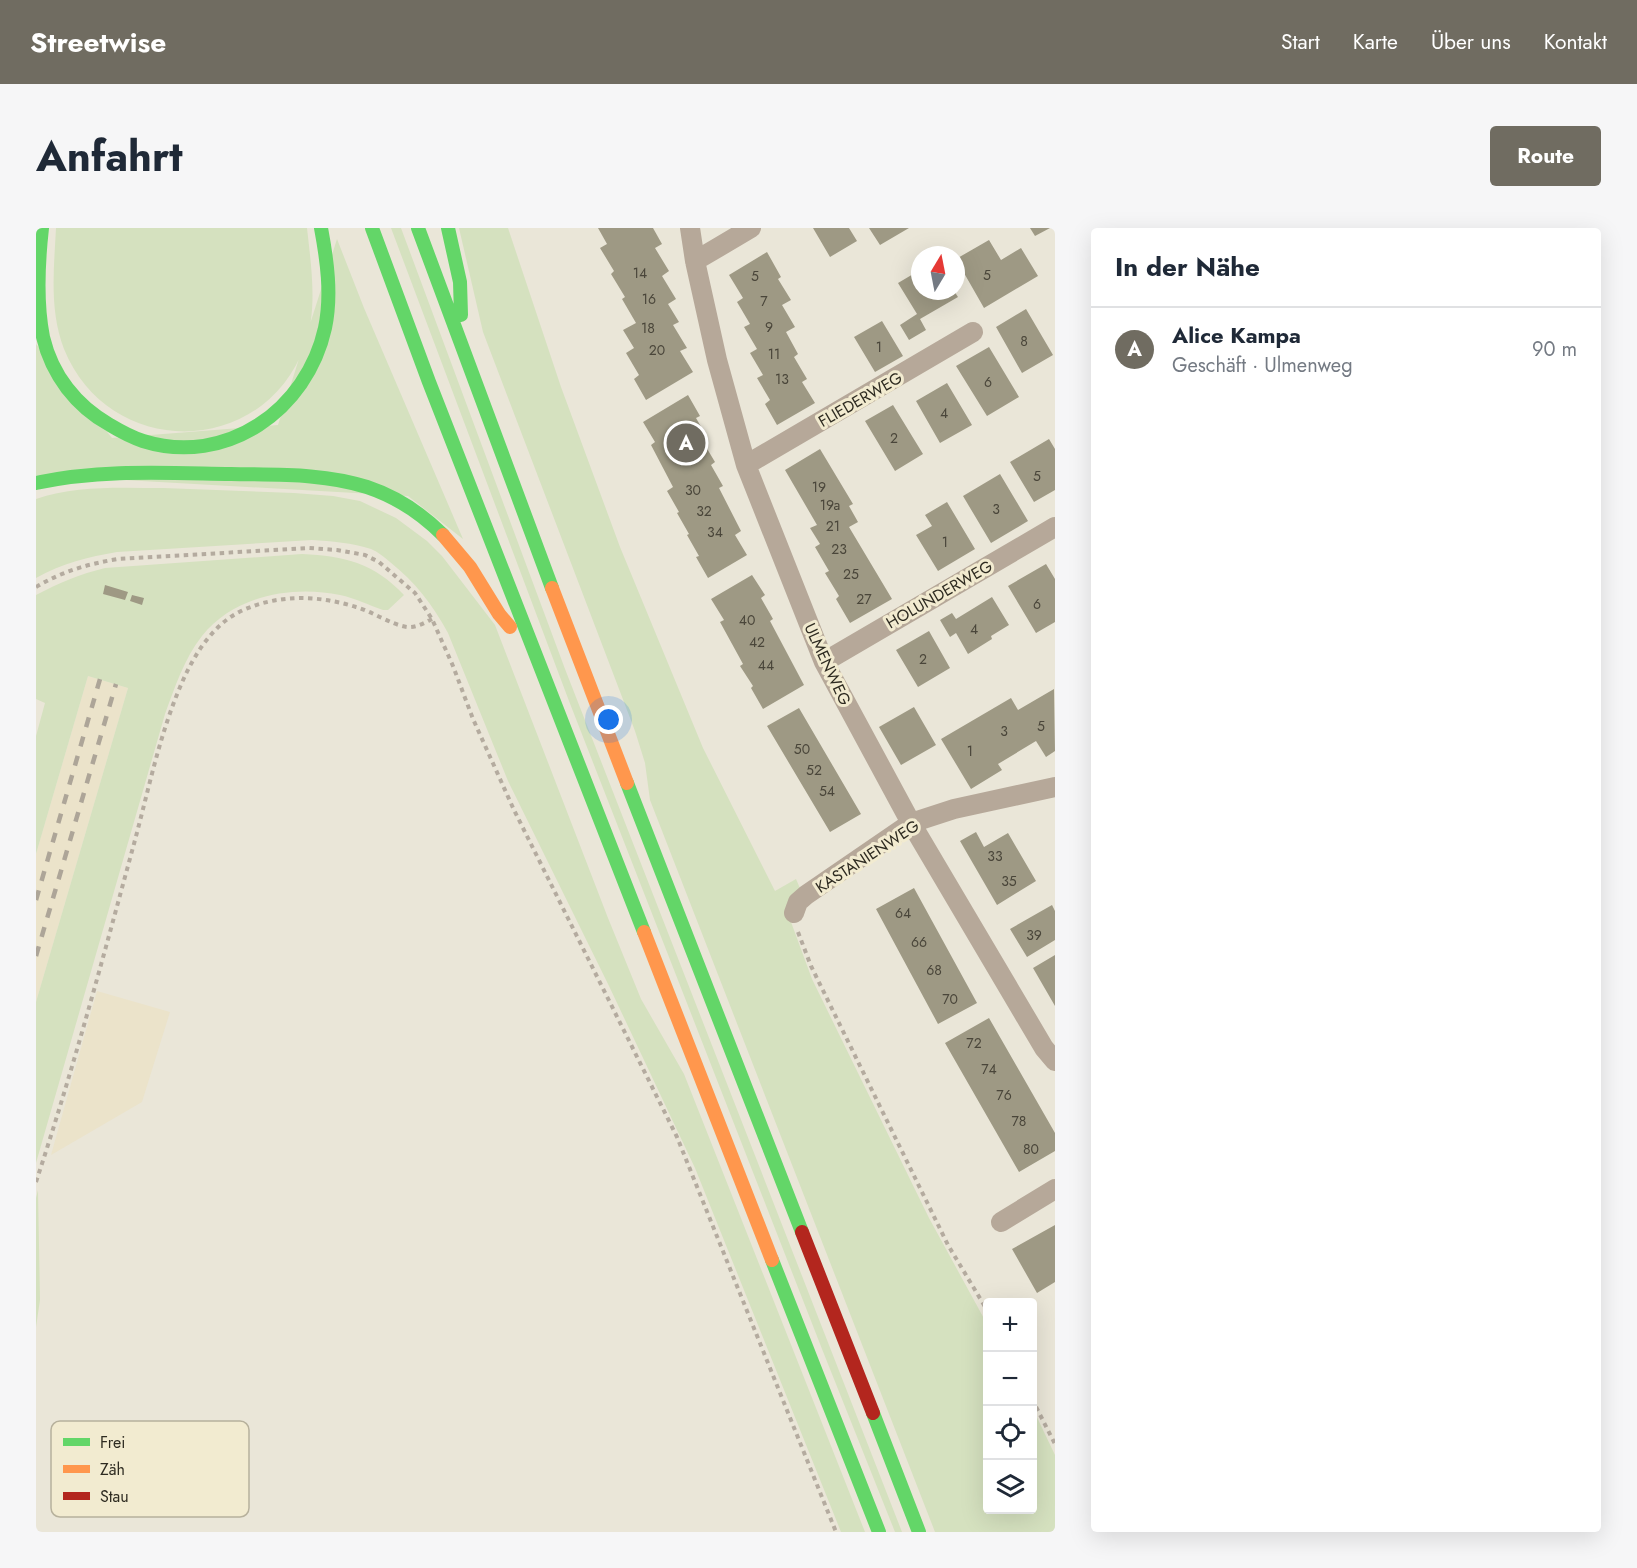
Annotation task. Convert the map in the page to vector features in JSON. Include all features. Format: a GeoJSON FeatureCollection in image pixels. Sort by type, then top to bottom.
{"type":"FeatureCollection","features":[{"type":"Feature","properties":{"kind":"highway"},"geometry":{"type":"LineString","coordinates":[[42,228],[37,265],[37,301],[43,337],[65,384],[79,403],[122,432],[146,442],[166,446],[188,446],[239,436],[270,419],[296,393],[317,355],[327,315],[326,257],[321,228]]}},
{"type":"Feature","properties":{"kind":"highway"},"geometry":{"type":"LineString","coordinates":[[372,228],[879,1532]]}},
{"type":"Feature","properties":{"kind":"highway"},"geometry":{"type":"LineString","coordinates":[[418,228],[462,350],[736,1065],[920,1532]]}},
{"type":"Feature","properties":{"kind":"highway"},"geometry":{"type":"LineString","coordinates":[[448,228],[460,282],[462,350]]}},
{"type":"Feature","properties":{"kind":"highway"},"geometry":{"type":"LineString","coordinates":[[36,483],[93,473],[164,473],[293,476],[336,480],[368,488],[394,498],[414,510],[439,530],[460,552],[487,591],[502,621],[532,644]]}},
{"type":"Feature","properties":{"kind":"street","name":"ULMENWEG"},"geometry":{"type":"LineString","coordinates":[[690,228],[717,360],[747,465],[824,662],[911,823],[1044,1048],[1055,1061]]}},
{"type":"Feature","properties":{"kind":"street"},"geometry":{"type":"LineString","coordinates":[[695,261],[751,228]]}},
{"type":"Feature","properties":{"kind":"street","name":"FLIEDERWEG"},"geometry":{"type":"LineString","coordinates":[[747,465],[973,332]]}},
{"type":"Feature","properties":{"kind":"street","name":"HOLUNDERWEG"},"geometry":{"type":"LineString","coordinates":[[824,662],[1055,527]]}},
{"type":"Feature","properties":{"kind":"street","name":"KASTANIENWEG"},"geometry":{"type":"LineString","coordinates":[[794,913],[798,902],[806,895],[911,823],[954,809],[1055,787]]}},
{"type":"Feature","properties":{"kind":"street"},"geometry":{"type":"LineString","coordinates":[[1001,1222],[1055,1189]]}},
{"type":"Feature","properties":{"kind":"path"},"geometry":{"type":"LineString","coordinates":[[36,587],[58,574],[87,564],[118,559],[281,549],[336,550],[365,555],[380,562],[415,593],[432,619],[514,810],[677,1137],[836,1532]]}},
{"type":"Feature","properties":{"kind":"path"},"geometry":{"type":"LineString","coordinates":[[36,1182],[169,716],[184,678],[207,639],[219,626],[238,612],[269,600],[294,597],[333,601],[357,607],[406,627],[419,626],[432,619]]}},
{"type":"Feature","properties":{"kind":"path"},"geometry":{"type":"LineString","coordinates":[[794,913],[796,927],[811,966],[871,1090],[948,1245],[983,1303]]}},
{"type":"Feature","properties":{"kind":"path"},"geometry":{"type":"LineString","coordinates":[[1036,1406],[1055,1444]]}},
{"type":"Feature","properties":{"kind":"shaded area"},"geometry":{"type":"Polygon","coordinates":[[[88,676],[128,688],[36,1002],[36,854],[88,676]]]}},
{"type":"Feature","properties":{"kind":"shaded area"},"geometry":{"type":"Polygon","coordinates":[[[97,991],[170,1012],[142,1102],[51,1155],[97,991]]]}},
{"type":"Feature","properties":{"kind":"green space"},"geometry":{"type":"Polygon","coordinates":[[[56,228],[307,228],[312,287],[309,331],[305,345],[285,382],[256,409],[223,426],[186,431],[149,427],[115,411],[86,385],[64,349],[59,334],[54,304],[56,228]]]}},
{"type":"Feature","properties":{"kind":"green space"},"geometry":{"type":"Polygon","coordinates":[[[391,228],[401,228],[565,669],[902,1532],[895,1532],[822,1349],[569,701],[391,228]]]}},
{"type":"Feature","properties":{"kind":"green space"},"geometry":{"type":"Polygon","coordinates":[[[459,228],[508,228],[561,387],[620,547],[703,748],[775,891],[796,879],[802,893],[791,915],[791,922],[812,979],[929,1218],[983,1317],[983,1514],[1037,1514],[1037,1417],[1055,1455],[1055,1532],[935,1532],[650,800],[645,763],[635,731],[483,332],[459,228]]]}},
{"type":"Feature","properties":{"kind":"green space"},"geometry":{"type":"Polygon","coordinates":[[[337,239],[364,308],[463,539],[408,496],[36,475],[36,344],[112,438],[278,425],[337,239]]]}},
{"type":"Feature","properties":{"kind":"green space"},"geometry":{"type":"Polygon","coordinates":[[[163,488],[294,493],[360,501],[396,518],[427,541],[442,556],[495,625],[641,999],[684,1074],[865,1532],[841,1532],[695,1168],[508,781],[448,633],[436,613],[408,578],[379,553],[357,545],[327,541],[117,552],[76,561],[36,578],[36,499],[82,489],[163,488]]]}},
{"type":"Feature","properties":{"kind":"green space"},"geometry":{"type":"Polygon","coordinates":[[[302,554],[345,559],[358,563],[381,575],[404,595],[388,610],[346,596],[321,592],[283,593],[265,597],[230,611],[215,622],[190,654],[165,714],[36,1163],[36,1002],[128,688],[88,676],[36,854],[36,736],[45,703],[36,699],[36,595],[70,579],[105,568],[302,554]]]}},
{"type":"Feature","properties":{"kind":"green space"},"geometry":{"type":"Polygon","coordinates":[[[38,1190],[40,1300],[36,1327],[36,1198],[38,1190]]]}},
{"type":"Feature","properties":{"kind":"building"},"geometry":{"type":"Polygon","coordinates":[[[598,228],[653,228],[662,244],[655,248],[669,271],[662,276],[676,299],[668,304],[679,322],[673,325],[687,348],[680,351],[693,372],[646,400],[634,379],[639,375],[626,353],[634,348],[623,330],[636,323],[622,299],[625,297],[611,274],[614,271],[600,248],[607,244],[598,228]]]}},
{"type":"Feature","properties":{"kind":"building"},"geometry":{"type":"Polygon","coordinates":[[[813,228],[849,228],[857,241],[830,257],[813,228]]]}},
{"type":"Feature","properties":{"kind":"building"},"geometry":{"type":"Polygon","coordinates":[[[869,228],[909,228],[880,245],[869,228]]]}},
{"type":"Feature","properties":{"kind":"building"},"geometry":{"type":"Polygon","coordinates":[[[1030,228],[1050,228],[1035,236],[1030,228]]]}},
{"type":"Feature","properties":{"kind":"building"},"geometry":{"type":"Polygon","coordinates":[[[989,240],[1001,260],[1021,248],[1038,276],[984,308],[965,275],[965,254],[989,240]]]}},
{"type":"Feature","properties":{"kind":"building"},"geometry":{"type":"Polygon","coordinates":[[[767,252],[781,277],[778,279],[791,300],[782,305],[795,327],[786,332],[798,354],[794,357],[807,379],[802,382],[815,403],[777,425],[765,404],[770,400],[757,378],[763,375],[750,353],[757,349],[744,327],[750,324],[737,302],[743,298],[729,275],[767,252]]]}},
{"type":"Feature","properties":{"kind":"building"},"geometry":{"type":"Polygon","coordinates":[[[911,275],[911,300],[953,300],[920,319],[926,330],[909,340],[900,325],[917,314],[898,283],[911,275]]]}},
{"type":"Feature","properties":{"kind":"building"},"geometry":{"type":"Polygon","coordinates":[[[1026,309],[1053,355],[1022,373],[996,327],[1026,309]]]}},
{"type":"Feature","properties":{"kind":"building"},"geometry":{"type":"Polygon","coordinates":[[[882,321],[903,356],[875,372],[854,337],[882,321]]]}},
{"type":"Feature","properties":{"kind":"building"},"geometry":{"type":"Polygon","coordinates":[[[989,347],[1019,397],[987,416],[956,366],[989,347]]]}},
{"type":"Feature","properties":{"kind":"building"},"geometry":{"type":"Polygon","coordinates":[[[947,383],[972,425],[940,443],[916,401],[947,383]]]}},
{"type":"Feature","properties":{"kind":"building"},"geometry":{"type":"Polygon","coordinates":[[[688,395],[700,416],[696,418],[708,439],[703,442],[715,462],[711,465],[723,486],[719,488],[741,531],[735,535],[747,555],[708,578],[696,557],[699,556],[677,513],[679,512],[667,491],[673,487],[651,445],[655,442],[643,422],[688,395]]]}},
{"type":"Feature","properties":{"kind":"building"},"geometry":{"type":"Polygon","coordinates":[[[893,405],[923,454],[895,471],[865,421],[893,405]]]}},
{"type":"Feature","properties":{"kind":"building"},"geometry":{"type":"Polygon","coordinates":[[[1049,439],[1055,449],[1055,490],[1034,502],[1010,462],[1049,439]]]}},
{"type":"Feature","properties":{"kind":"building"},"geometry":{"type":"Polygon","coordinates":[[[820,449],[853,504],[849,506],[858,522],[849,527],[892,599],[850,623],[836,599],[839,596],[825,573],[829,571],[815,547],[820,544],[810,528],[817,525],[785,470],[820,449]]]}},
{"type":"Feature","properties":{"kind":"building"},"geometry":{"type":"Polygon","coordinates":[[[1000,474],[1028,521],[991,543],[963,496],[1000,474]]]}},
{"type":"Feature","properties":{"kind":"building"},"geometry":{"type":"Polygon","coordinates":[[[947,502],[975,549],[938,571],[916,535],[932,526],[925,515],[947,502]]]}},
{"type":"Feature","properties":{"kind":"building"},"geometry":{"type":"Polygon","coordinates":[[[1046,564],[1055,579],[1055,622],[1036,633],[1008,586],[1046,564]]]}},
{"type":"Feature","properties":{"kind":"building"},"geometry":{"type":"Polygon","coordinates":[[[752,575],[765,595],[761,598],[773,619],[770,621],[804,685],[763,709],[751,688],[753,686],[740,666],[743,664],[720,622],[724,620],[711,599],[752,575]]]}},
{"type":"Feature","properties":{"kind":"building"},"geometry":{"type":"Polygon","coordinates":[[[105,585],[128,592],[125,600],[103,594],[105,585]]]}},
{"type":"Feature","properties":{"kind":"building"},"geometry":{"type":"Polygon","coordinates":[[[132,595],[144,598],[142,605],[130,601],[132,595]]]}},
{"type":"Feature","properties":{"kind":"building"},"geometry":{"type":"Polygon","coordinates":[[[992,597],[1009,625],[968,654],[956,633],[950,637],[940,620],[952,613],[956,619],[992,597]]]}},
{"type":"Feature","properties":{"kind":"building"},"geometry":{"type":"Polygon","coordinates":[[[929,631],[950,668],[918,687],[896,650],[929,631]]]}},
{"type":"Feature","properties":{"kind":"building"},"geometry":{"type":"Polygon","coordinates":[[[1054,689],[1055,751],[1046,757],[1036,741],[998,764],[1002,770],[971,789],[941,739],[1011,698],[1018,710],[1054,689]]]}},
{"type":"Feature","properties":{"kind":"building"},"geometry":{"type":"Polygon","coordinates":[[[914,707],[936,745],[901,765],[879,727],[914,707]]]}},
{"type":"Feature","properties":{"kind":"building"},"geometry":{"type":"Polygon","coordinates":[[[799,708],[861,814],[830,832],[767,726],[799,708]]]}},
{"type":"Feature","properties":{"kind":"building"},"geometry":{"type":"Polygon","coordinates":[[[976,832],[984,847],[1008,833],[1036,881],[997,905],[960,841],[976,832]]]}},
{"type":"Feature","properties":{"kind":"building"},"geometry":{"type":"Polygon","coordinates":[[[914,888],[977,1003],[938,1024],[876,909],[914,888]]]}},
{"type":"Feature","properties":{"kind":"building"},"geometry":{"type":"Polygon","coordinates":[[[1052,905],[1055,911],[1055,940],[1027,957],[1010,929],[1052,905]]]}},
{"type":"Feature","properties":{"kind":"building"},"geometry":{"type":"Polygon","coordinates":[[[1055,955],[1055,1006],[1033,968],[1055,955]]]}},
{"type":"Feature","properties":{"kind":"building"},"geometry":{"type":"Polygon","coordinates":[[[989,1018],[1055,1133],[1055,1151],[1019,1172],[945,1043],[989,1018]]]}},
{"type":"Feature","properties":{"kind":"building"},"geometry":{"type":"Polygon","coordinates":[[[1055,1225],[1055,1282],[1037,1293],[1012,1249],[1055,1225]]]}},
{"type":"Feature","properties":{"kind":"railway"},"geometry":{"type":"LineString","coordinates":[[36,900],[100,679]]}},
{"type":"Feature","properties":{"kind":"railway"},"geometry":{"type":"LineString","coordinates":[[36,956],[116,684]]}},
{"type":"Feature","properties":{"kind":"traffic: fast"},"geometry":{"type":"LineString","coordinates":[[42,228],[39,255],[39,310],[47,351],[59,377],[86,409],[110,425],[143,441],[174,447],[204,446],[232,438],[258,425],[281,407],[301,384],[315,357],[327,316],[328,278],[321,228]]}},
{"type":"Feature","properties":{"kind":"traffic: fast"},"geometry":{"type":"LineString","coordinates":[[372,228],[429,382],[644,932]]}},
{"type":"Feature","properties":{"kind":"traffic: fast"},"geometry":{"type":"LineString","coordinates":[[418,228],[552,588]]}},
{"type":"Feature","properties":{"kind":"traffic: fast"},"geometry":{"type":"LineString","coordinates":[[448,228],[460,282],[461,315]]}},
{"type":"Feature","properties":{"kind":"traffic: fast"},"geometry":{"type":"LineString","coordinates":[[36,483],[85,476],[134,473],[283,475],[334,479],[367,487],[398,501],[417,513],[443,535]]}},
{"type":"Feature","properties":{"kind":"traffic: fast"},"geometry":{"type":"LineString","coordinates":[[627,783],[802,1232]]}},
{"type":"Feature","properties":{"kind":"traffic: fast"},"geometry":{"type":"LineString","coordinates":[[772,1260],[879,1532]]}},
{"type":"Feature","properties":{"kind":"traffic: fast"},"geometry":{"type":"LineString","coordinates":[[873,1413],[919,1532]]}},
{"type":"Feature","properties":{"kind":"traffic: slow"},"geometry":{"type":"LineString","coordinates":[[443,535],[470,567],[499,614],[510,627]]}},
{"type":"Feature","properties":{"kind":"traffic: slow"},"geometry":{"type":"LineString","coordinates":[[552,588],[627,783]]}},
{"type":"Feature","properties":{"kind":"traffic: slow"},"geometry":{"type":"LineString","coordinates":[[644,932],[772,1260]]}},
{"type":"Feature","properties":{"kind":"traffic: jam"},"geometry":{"type":"LineString","coordinates":[[802,1232],[873,1413]]}},
{"type":"Feature","properties":{"kind":"place","name":"Alice Kampa"},"geometry":{"type":"Point","coordinates":[686,443]}}]}
